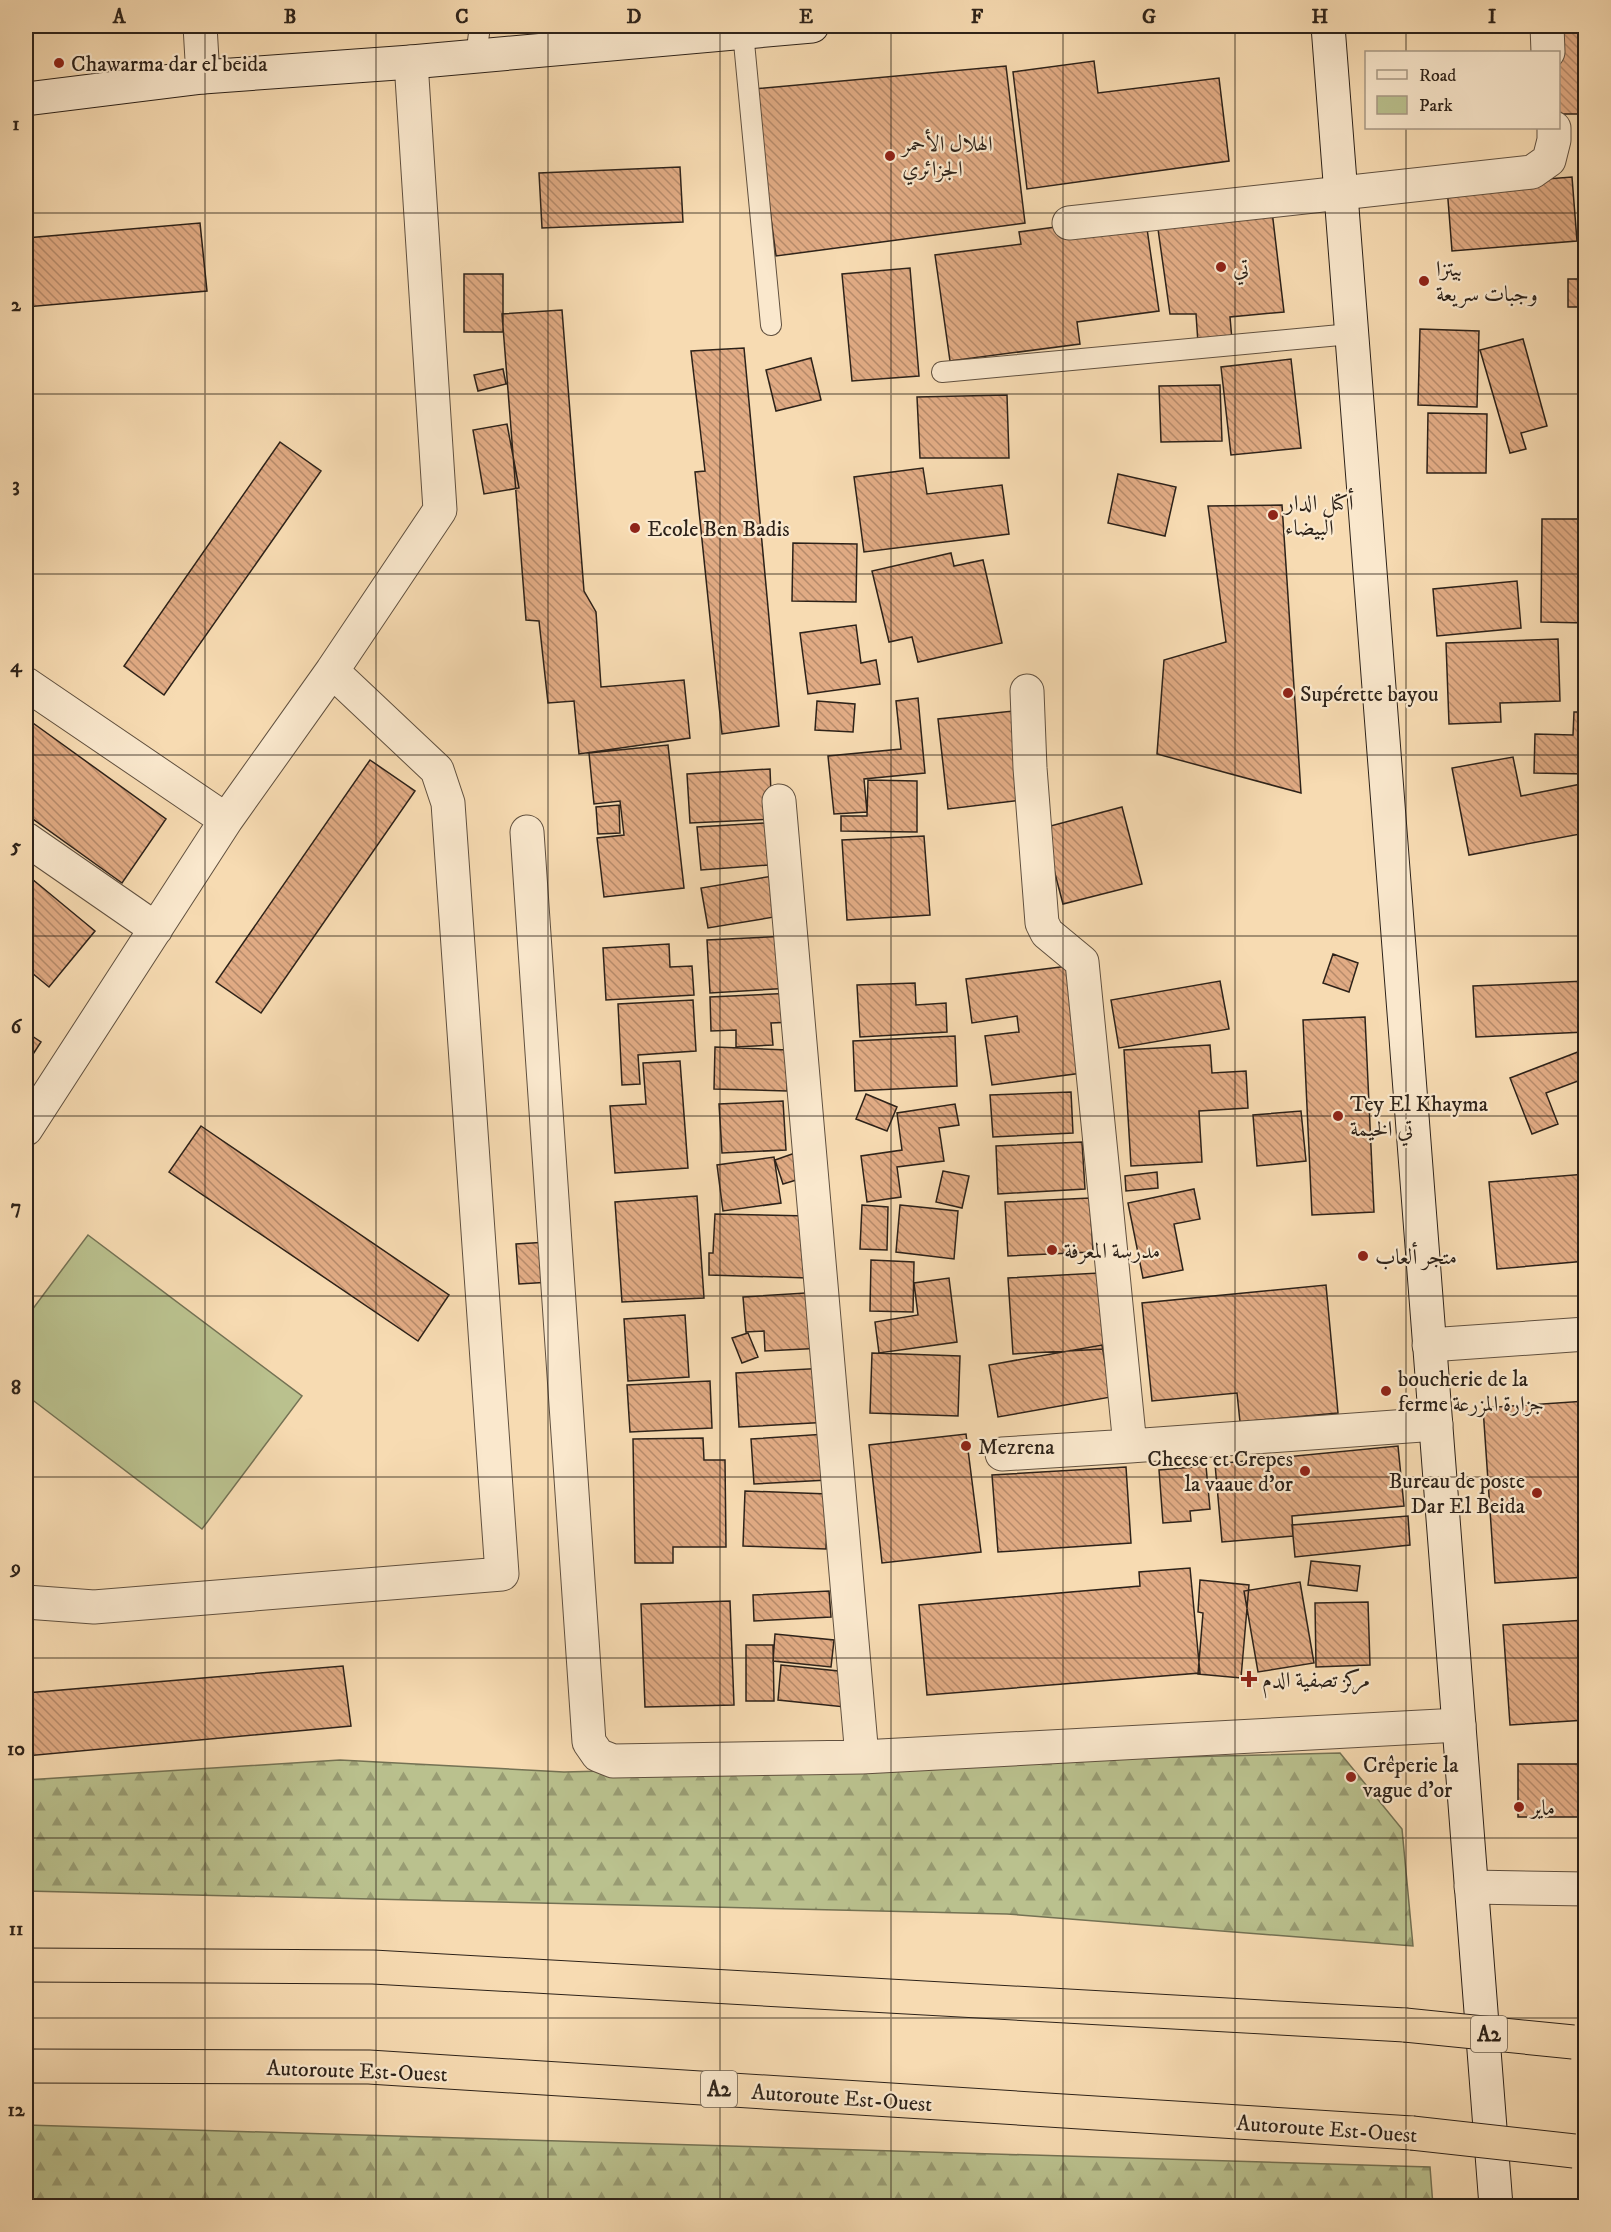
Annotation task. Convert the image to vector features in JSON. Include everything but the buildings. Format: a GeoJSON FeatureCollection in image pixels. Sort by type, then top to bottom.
{"type":"FeatureCollection","features":[{"type":"Feature","properties":{"kind":"highway","name":"A2"},"geometry":{"type":"LineString","coordinates":[[26,1965],[373,1967],[1405,2025],[1579,2043]]}},
{"type":"Feature","properties":{"kind":"highway","name":"Autoroute Est-Ouest"},"geometry":{"type":"LineString","coordinates":[[26,2066],[369,2067],[1412,2133],[1580,2151]]}},
{"type":"Feature","properties":{"kind":"street"},"geometry":{"type":"LineString","coordinates":[[200,26],[203,77]]}},
{"type":"Feature","properties":{"kind":"street"},"geometry":{"type":"LineString","coordinates":[[26,99],[203,77],[411,62],[478,40],[743,32],[812,26]]}},
{"type":"Feature","properties":{"kind":"street"},"geometry":{"type":"LineString","coordinates":[[1328,26],[1496,2206]]}},
{"type":"Feature","properties":{"kind":"street"},"geometry":{"type":"LineString","coordinates":[[1546,26],[1548,51]]}},
{"type":"Feature","properties":{"kind":"street"},"geometry":{"type":"LineString","coordinates":[[26,1129],[226,820],[332,670],[440,510],[411,62]]}},
{"type":"Feature","properties":{"kind":"street"},"geometry":{"type":"LineString","coordinates":[[1069,223],[1340,195],[1532,172],[1549,160],[1554,129]]}},
{"type":"Feature","properties":{"kind":"street"},"geometry":{"type":"LineString","coordinates":[[26,1602],[94,1607],[502,1574],[448,803],[437,770],[332,670]]}},
{"type":"Feature","properties":{"kind":"street"},"geometry":{"type":"LineString","coordinates":[[26,684],[226,820]]}},
{"type":"Feature","properties":{"kind":"street"},"geometry":{"type":"LineString","coordinates":[[1027,690],[1030,768],[1042,923],[1047,933],[1082,962],[1130,1446]]}},
{"type":"Feature","properties":{"kind":"street"},"geometry":{"type":"LineString","coordinates":[[779,801],[862,1756]]}},
{"type":"Feature","properties":{"kind":"street"},"geometry":{"type":"LineString","coordinates":[[527,832],[590,1742],[598,1755],[613,1761],[862,1756],[1459,1725]]}},
{"type":"Feature","properties":{"kind":"street"},"geometry":{"type":"LineString","coordinates":[[26,839],[156,929]]}},
{"type":"Feature","properties":{"kind":"street"},"geometry":{"type":"LineString","coordinates":[[1430,1345],[1586,1334]]}},
{"type":"Feature","properties":{"kind":"street"},"geometry":{"type":"LineString","coordinates":[[1002,1454],[1436,1424]]}},
{"type":"Feature","properties":{"kind":"street"},"geometry":{"type":"LineString","coordinates":[[1471,1887],[1586,1889]]}},
{"type":"Feature","properties":{"kind":"lane"},"geometry":{"type":"LineString","coordinates":[[743,32],[771,325]]}},
{"type":"Feature","properties":{"kind":"lane"},"geometry":{"type":"LineString","coordinates":[[942,372],[1351,334]]}},
{"type":"Feature","properties":{"kind":"green space"},"geometry":{"type":"Polygon","coordinates":[[[88,1235],[302,1396],[202,1529],[26,1395],[26,1318],[88,1235]]]}},
{"type":"Feature","properties":{"kind":"green space"},"geometry":{"type":"Polygon","coordinates":[[[1340,1753],[1402,1829],[1413,1946],[1007,1914],[26,1891],[26,1780],[340,1760],[564,1772],[1340,1753]]]}},
{"type":"Feature","properties":{"kind":"green space"},"geometry":{"type":"Polygon","coordinates":[[[26,2125],[1430,2167],[1433,2206],[217,2206],[26,2199],[26,2125]]]}},
{"type":"Feature","properties":{"kind":"place","name":"Chawarma dar el beida"},"geometry":{"type":"Point","coordinates":[59,63]}},
{"type":"Feature","properties":{"kind":"place","name":"الهلال الأحمر الجزائري"},"geometry":{"type":"Point","coordinates":[890,156]}},
{"type":"Feature","properties":{"kind":"place","name":"تي"},"geometry":{"type":"Point","coordinates":[1221,267]}},
{"type":"Feature","properties":{"kind":"place","name":"بيتزا وجبات سريعة"},"geometry":{"type":"Point","coordinates":[1424,281]}},
{"type":"Feature","properties":{"kind":"place","name":"أكتل الدار البيضاء"},"geometry":{"type":"Point","coordinates":[1273,515]}},
{"type":"Feature","properties":{"kind":"place","name":"Ecole Ben Badis"},"geometry":{"type":"Point","coordinates":[635,528]}},
{"type":"Feature","properties":{"kind":"place","name":"Supérette bayou"},"geometry":{"type":"Point","coordinates":[1288,693]}},
{"type":"Feature","properties":{"kind":"place","name":"Tey El Khayma تي الخيمة"},"geometry":{"type":"Point","coordinates":[1338,1116]}},
{"type":"Feature","properties":{"kind":"place","name":"مدرسة المعرفة"},"geometry":{"type":"Point","coordinates":[1052,1250]}},
{"type":"Feature","properties":{"kind":"place","name":"متجر ألعاب"},"geometry":{"type":"Point","coordinates":[1363,1256]}},
{"type":"Feature","properties":{"kind":"place","name":"boucherie de la ferme جزارة المزرعة"},"geometry":{"type":"Point","coordinates":[1386,1391]}},
{"type":"Feature","properties":{"kind":"place","name":"Mezrena"},"geometry":{"type":"Point","coordinates":[966,1446]}},
{"type":"Feature","properties":{"kind":"place","name":"Cheese et Crepes la vaaue d'or"},"geometry":{"type":"Point","coordinates":[1305,1471]}},
{"type":"Feature","properties":{"kind":"place","name":"Bureau de poste Dar El Beida"},"geometry":{"type":"Point","coordinates":[1537,1493]}},
{"type":"Feature","properties":{"kind":"place","name":"مركز تصفية الدم"},"geometry":{"type":"Point","coordinates":[1249,1679]}},
{"type":"Feature","properties":{"kind":"place","name":"Crêperie la vague d'or"},"geometry":{"type":"Point","coordinates":[1351,1777]}},
{"type":"Feature","properties":{"kind":"place","name":"ماير"},"geometry":{"type":"Point","coordinates":[1519,1807]}}]}
